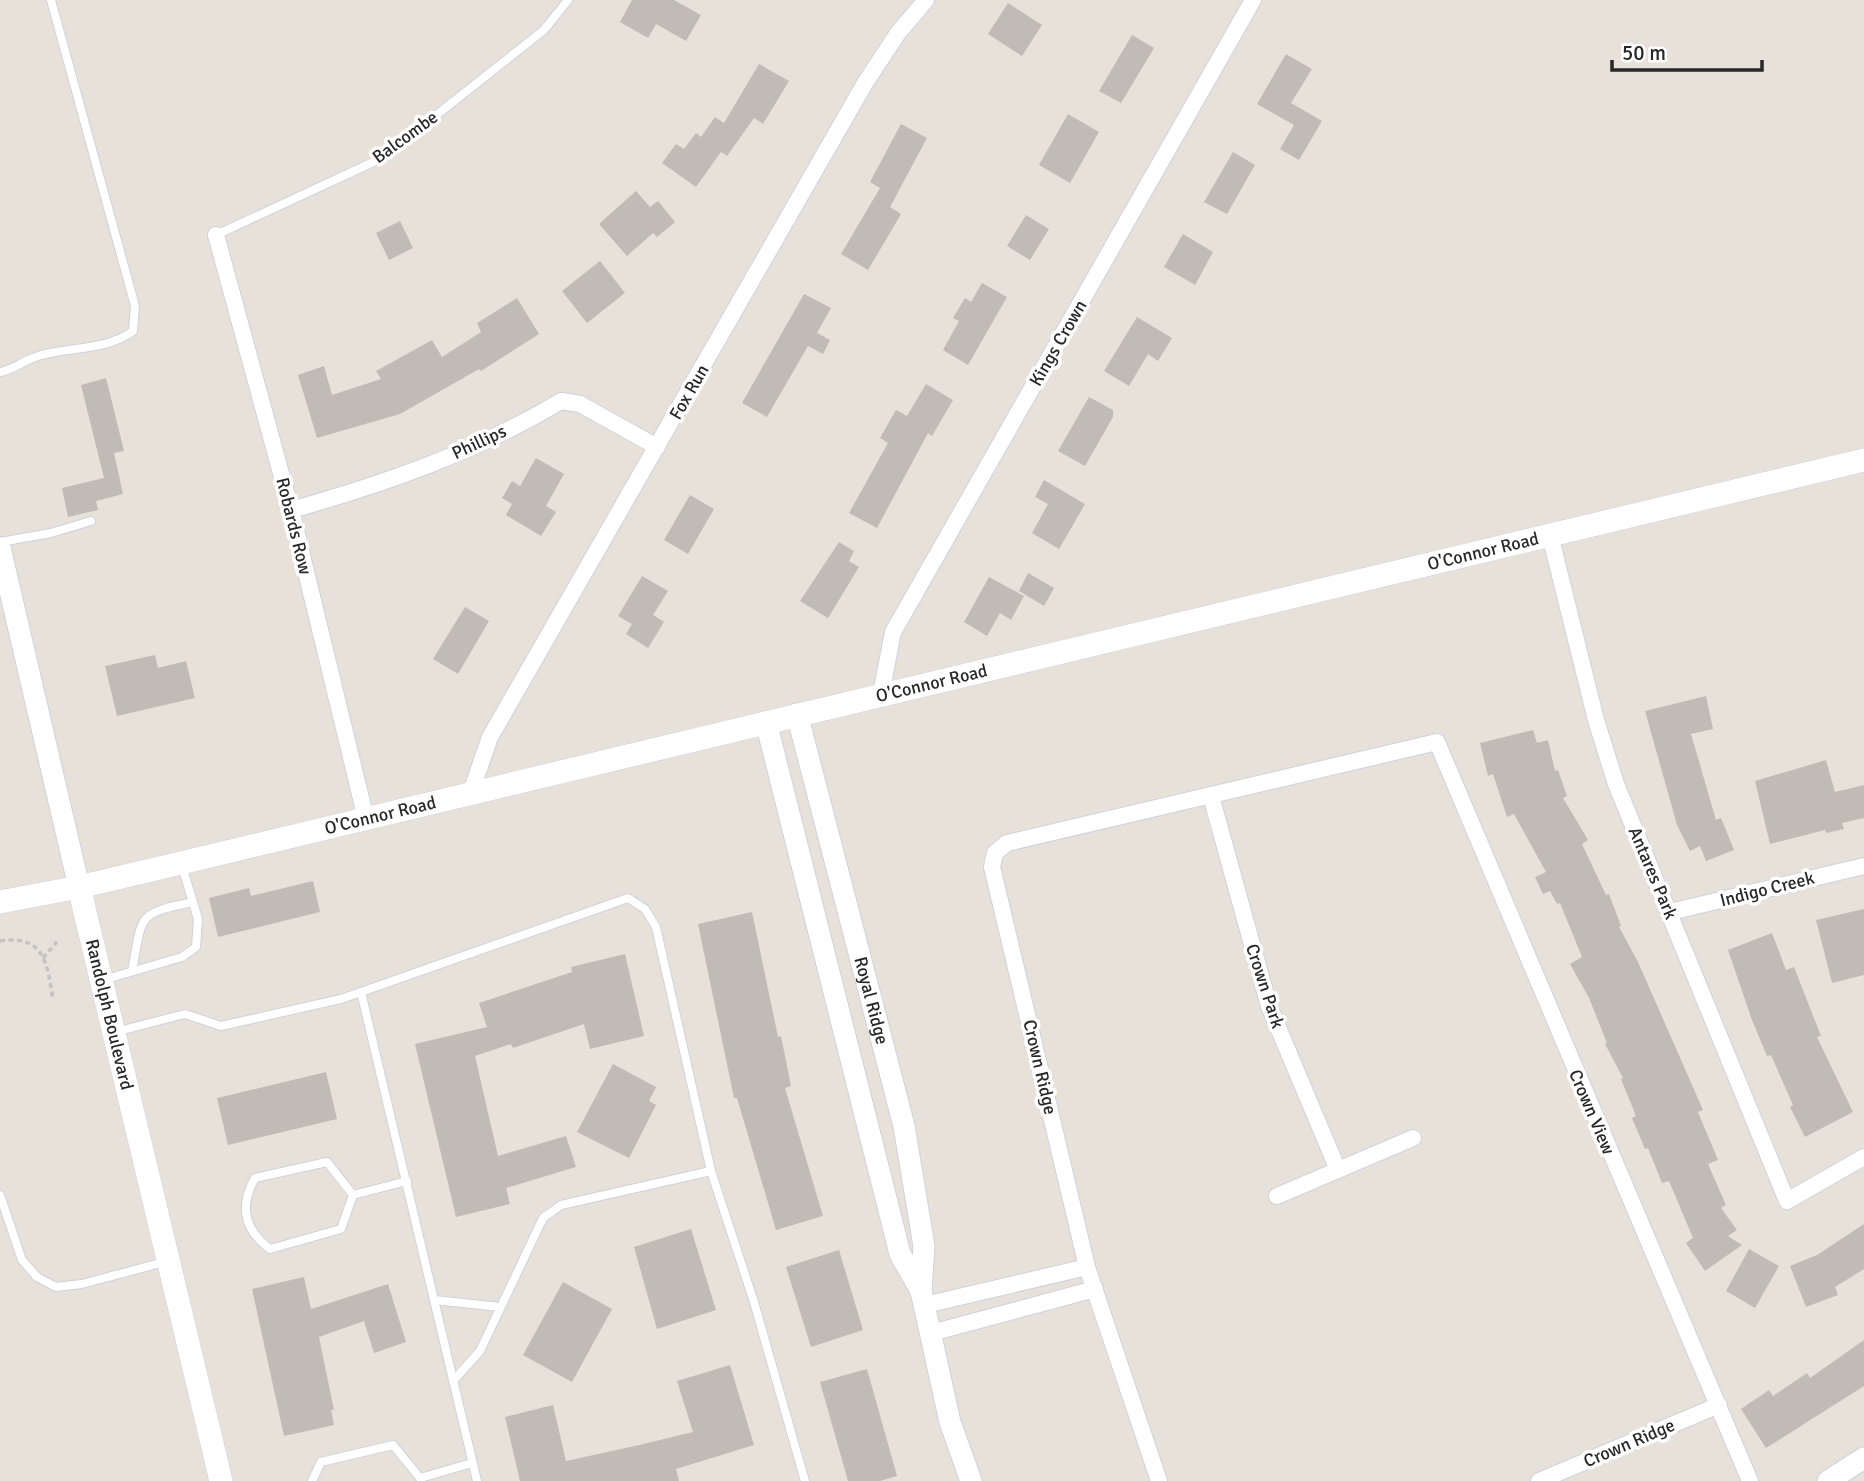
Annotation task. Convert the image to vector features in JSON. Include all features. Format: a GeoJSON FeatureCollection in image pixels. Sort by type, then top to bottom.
{"type":"FeatureCollection","features":[{"type":"Feature","properties":{"kind":"main road","name":"O'Connor Road"},"geometry":{"type":"LineString","coordinates":[[0,902],[79,887],[470,795],[797,714],[1864,460]]}},
{"type":"Feature","properties":{"kind":"main road","name":"Randolph Boulevard"},"geometry":{"type":"LineString","coordinates":[[79,887],[221,1481]]}},
{"type":"Feature","properties":{"kind":"street","name":"Fox Run"},"geometry":{"type":"LineString","coordinates":[[470,795],[490,737],[865,83],[898,33],[926,0]]}},
{"type":"Feature","properties":{"kind":"street","name":"Kings Crown"},"geometry":{"type":"LineString","coordinates":[[881,694],[893,632],[1253,0]]}},
{"type":"Feature","properties":{"kind":"street","name":"Robards Row"},"geometry":{"type":"LineString","coordinates":[[216,234],[291,510],[366,819]]}},
{"type":"Feature","properties":{"kind":"street","name":"Phillips"},"geometry":{"type":"LineString","coordinates":[[291,510],[360,490],[455,454],[561,401],[580,404],[657,447]]}},
{"type":"Feature","properties":{"kind":"street","name":"Antares Park"},"geometry":{"type":"LineString","coordinates":[[1550,535],[1596,720],[1616,784],[1787,1201],[1864,1157]]}},
{"type":"Feature","properties":{"kind":"street","name":"Randolph Boulevard"},"geometry":{"type":"LineString","coordinates":[[0,548],[79,887]]}},
{"type":"Feature","properties":{"kind":"street","name":"Royal Ridge"},"geometry":{"type":"LineString","coordinates":[[797,714],[904,1126],[924,1246],[923,1298],[950,1422],[971,1481]]}},
{"type":"Feature","properties":{"kind":"street","name":"Royal Ridge"},"geometry":{"type":"LineString","coordinates":[[766,722],[900,1254],[923,1298]]}},
{"type":"Feature","properties":{"kind":"street","name":"Crown View"},"geometry":{"type":"LineString","coordinates":[[1211,796],[1437,741],[1749,1481]]}},
{"type":"Feature","properties":{"kind":"street","name":"Crown Ridge"},"geometry":{"type":"LineString","coordinates":[[1159,1481],[1087,1267],[992,867],[995,853],[1007,843],[1211,796]]}},
{"type":"Feature","properties":{"kind":"street","name":"Crown Park"},"geometry":{"type":"LineString","coordinates":[[1211,796],[1269,1006],[1338,1170]]}},
{"type":"Feature","properties":{"kind":"street","name":"Indigo Creek"},"geometry":{"type":"LineString","coordinates":[[1670,912],[1864,866]]}},
{"type":"Feature","properties":{"kind":"street"},"geometry":{"type":"LineString","coordinates":[[1277,1196],[1413,1138]]}},
{"type":"Feature","properties":{"kind":"street"},"geometry":{"type":"LineString","coordinates":[[923,1298],[1087,1267]]}},
{"type":"Feature","properties":{"kind":"street"},"geometry":{"type":"LineString","coordinates":[[931,1333],[1095,1289]]}},
{"type":"Feature","properties":{"kind":"street","name":"Crown Ridge"},"geometry":{"type":"LineString","coordinates":[[1539,1481],[1719,1405]]}},
{"type":"Feature","properties":{"kind":"street"},"geometry":{"type":"LineString","coordinates":[[1828,1481],[1864,1458]]}},
{"type":"Feature","properties":{"kind":"lane"},"geometry":{"type":"LineString","coordinates":[[0,372],[13,369],[30,359],[120,341],[133,331],[135,306],[51,0]]}},
{"type":"Feature","properties":{"kind":"lane","name":"Balcombe"},"geometry":{"type":"LineString","coordinates":[[216,234],[382,158],[544,30],[568,0]]}},
{"type":"Feature","properties":{"kind":"lane"},"geometry":{"type":"LineString","coordinates":[[0,542],[51,533],[91,521]]}},
{"type":"Feature","properties":{"kind":"lane"},"geometry":{"type":"LineString","coordinates":[[103,980],[182,957],[196,947],[198,919],[181,863]]}},
{"type":"Feature","properties":{"kind":"lane"},"geometry":{"type":"LineString","coordinates":[[115,1032],[185,1014],[221,1026],[361,992],[628,898],[645,909],[656,927],[711,1171],[754,1302],[805,1481]]}},
{"type":"Feature","properties":{"kind":"lane"},"geometry":{"type":"LineString","coordinates":[[132,971],[144,919],[154,910],[193,902]]}},
{"type":"Feature","properties":{"kind":"lane"},"geometry":{"type":"LineString","coordinates":[[361,992],[477,1481]]}},
{"type":"Feature","properties":{"kind":"lane"},"geometry":{"type":"LineString","coordinates":[[327,1162],[353,1195],[341,1229],[270,1249],[257,1240],[248,1227],[244,1211],[247,1192],[255,1178],[327,1162]]}},
{"type":"Feature","properties":{"kind":"lane"},"geometry":{"type":"LineString","coordinates":[[453,1381],[480,1350],[543,1218],[561,1205],[711,1171]]}},
{"type":"Feature","properties":{"kind":"lane"},"geometry":{"type":"LineString","coordinates":[[353,1195],[407,1181]]}},
{"type":"Feature","properties":{"kind":"lane"},"geometry":{"type":"LineString","coordinates":[[0,1195],[22,1260],[37,1277],[56,1287],[82,1284],[169,1260]]}},
{"type":"Feature","properties":{"kind":"lane"},"geometry":{"type":"LineString","coordinates":[[435,1300],[500,1307]]}},
{"type":"Feature","properties":{"kind":"lane"},"geometry":{"type":"LineString","coordinates":[[313,1481],[321,1462],[393,1445],[419,1480],[472,1463]]}},
{"type":"Feature","properties":{"kind":"path"},"geometry":{"type":"LineString","coordinates":[[0,940],[31,943],[43,958],[53,999]]}},
{"type":"Feature","properties":{"kind":"path"},"geometry":{"type":"LineString","coordinates":[[43,958],[57,942]]}},
{"type":"Feature","properties":{"kind":"building"},"geometry":{"type":"Polygon","coordinates":[[[632,0],[674,0],[701,15],[686,41],[656,24],[648,38],[620,22],[632,0]]]}},
{"type":"Feature","properties":{"kind":"building"},"geometry":{"type":"Polygon","coordinates":[[[1008,3],[1042,25],[1022,56],[988,34],[1008,3]]]}},
{"type":"Feature","properties":{"kind":"building"},"geometry":{"type":"Polygon","coordinates":[[[1132,35],[1154,48],[1121,103],[1099,91],[1132,35]]]}},
{"type":"Feature","properties":{"kind":"building"},"geometry":{"type":"Polygon","coordinates":[[[1286,54],[1312,69],[1291,103],[1322,121],[1299,160],[1280,149],[1294,125],[1257,104],[1286,54]]]}},
{"type":"Feature","properties":{"kind":"building"},"geometry":{"type":"Polygon","coordinates":[[[759,64],[789,81],[763,124],[754,118],[727,156],[721,152],[696,187],[662,163],[676,144],[684,149],[696,133],[701,137],[715,117],[724,123],[759,64]]]}},
{"type":"Feature","properties":{"kind":"building"},"geometry":{"type":"Polygon","coordinates":[[[1068,114],[1099,132],[1070,183],[1039,165],[1068,114]]]}},
{"type":"Feature","properties":{"kind":"building"},"geometry":{"type":"Polygon","coordinates":[[[901,124],[927,138],[890,207],[901,214],[868,270],[841,254],[880,188],[870,182],[901,124]]]}},
{"type":"Feature","properties":{"kind":"building"},"geometry":{"type":"Polygon","coordinates":[[[1233,152],[1255,165],[1227,214],[1204,202],[1233,152]]]}},
{"type":"Feature","properties":{"kind":"building"},"geometry":{"type":"Polygon","coordinates":[[[636,191],[650,207],[658,201],[675,222],[657,237],[653,233],[627,256],[599,224],[636,191]]]}},
{"type":"Feature","properties":{"kind":"building"},"geometry":{"type":"Polygon","coordinates":[[[1026,215],[1049,229],[1030,260],[1007,246],[1026,215]]]}},
{"type":"Feature","properties":{"kind":"building"},"geometry":{"type":"Polygon","coordinates":[[[400,221],[413,248],[389,260],[376,233],[400,221]]]}},
{"type":"Feature","properties":{"kind":"building"},"geometry":{"type":"Polygon","coordinates":[[[1183,234],[1213,252],[1195,285],[1164,267],[1183,234]]]}},
{"type":"Feature","properties":{"kind":"building"},"geometry":{"type":"Polygon","coordinates":[[[600,261],[625,293],[587,323],[562,291],[600,261]]]}},
{"type":"Feature","properties":{"kind":"building"},"geometry":{"type":"Polygon","coordinates":[[[982,283],[1007,297],[968,365],[943,350],[959,321],[953,318],[965,298],[971,302],[982,283]]]}},
{"type":"Feature","properties":{"kind":"building"},"geometry":{"type":"Polygon","coordinates":[[[804,294],[831,308],[817,333],[830,340],[823,354],[808,346],[767,417],[742,403],[804,294]]]}},
{"type":"Feature","properties":{"kind":"building"},"geometry":{"type":"Polygon","coordinates":[[[517,298],[539,334],[481,371],[479,369],[400,414],[317,438],[298,375],[324,366],[332,395],[381,379],[376,371],[432,340],[442,357],[481,332],[477,323],[517,298]]]}},
{"type":"Feature","properties":{"kind":"building"},"geometry":{"type":"Polygon","coordinates":[[[1137,317],[1172,338],[1158,361],[1148,354],[1129,386],[1104,371],[1137,317]]]}},
{"type":"Feature","properties":{"kind":"building"},"geometry":{"type":"Polygon","coordinates":[[[106,378],[124,451],[114,453],[123,494],[96,501],[98,510],[68,517],[62,488],[104,478],[81,385],[106,378]]]}},
{"type":"Feature","properties":{"kind":"building"},"geometry":{"type":"Polygon","coordinates":[[[926,384],[953,400],[932,436],[928,433],[877,528],[849,513],[888,443],[880,438],[896,410],[907,416],[926,384]]]}},
{"type":"Feature","properties":{"kind":"building"},"geometry":{"type":"Polygon","coordinates":[[[1089,397],[1113,410],[1113,417],[1085,466],[1058,451],[1089,397]]]}},
{"type":"Feature","properties":{"kind":"building"},"geometry":{"type":"Polygon","coordinates":[[[536,458],[564,474],[546,506],[556,512],[541,536],[506,515],[512,504],[502,498],[512,481],[520,486],[536,458]]]}},
{"type":"Feature","properties":{"kind":"building"},"geometry":{"type":"Polygon","coordinates":[[[1044,480],[1085,504],[1059,549],[1032,533],[1048,504],[1035,497],[1044,480]]]}},
{"type":"Feature","properties":{"kind":"building"},"geometry":{"type":"Polygon","coordinates":[[[690,495],[714,509],[688,554],[664,540],[690,495]]]}},
{"type":"Feature","properties":{"kind":"building"},"geometry":{"type":"Polygon","coordinates":[[[839,542],[854,551],[849,561],[859,567],[828,618],[800,601],[839,542]]]}},
{"type":"Feature","properties":{"kind":"building"},"geometry":{"type":"Polygon","coordinates":[[[1028,573],[1054,588],[1044,606],[1019,591],[1028,573]]]}},
{"type":"Feature","properties":{"kind":"building"},"geometry":{"type":"Polygon","coordinates":[[[642,576],[668,591],[653,615],[664,622],[648,648],[626,634],[632,624],[618,616],[642,576]]]}},
{"type":"Feature","properties":{"kind":"building"},"geometry":{"type":"Polygon","coordinates":[[[989,577],[1024,596],[1011,620],[1000,613],[987,636],[964,622],[989,577]]]}},
{"type":"Feature","properties":{"kind":"building"},"geometry":{"type":"Polygon","coordinates":[[[465,607],[489,621],[458,674],[433,659],[465,607]]]}},
{"type":"Feature","properties":{"kind":"building"},"geometry":{"type":"Polygon","coordinates":[[[155,655],[158,668],[186,661],[195,698],[117,716],[105,666],[155,655]]]}},
{"type":"Feature","properties":{"kind":"building"},"geometry":{"type":"Polygon","coordinates":[[[1706,696],[1713,729],[1691,734],[1716,820],[1721,818],[1734,850],[1706,861],[1700,846],[1690,851],[1677,825],[1645,711],[1706,696]]]}},
{"type":"Feature","properties":{"kind":"building"},"geometry":{"type":"Polygon","coordinates":[[[1533,730],[1537,743],[1548,740],[1555,771],[1558,770],[1567,796],[1563,798],[1588,840],[1582,844],[1606,895],[1609,894],[1621,926],[1619,927],[1638,962],[1703,1110],[1698,1112],[1718,1160],[1708,1164],[1726,1205],[1721,1208],[1737,1230],[1728,1236],[1742,1245],[1705,1271],[1686,1243],[1693,1238],[1669,1181],[1662,1183],[1648,1148],[1645,1149],[1632,1118],[1636,1116],[1621,1079],[1623,1078],[1605,1044],[1607,1043],[1589,998],[1570,964],[1582,957],[1560,903],[1557,904],[1550,891],[1543,894],[1535,877],[1546,872],[1514,814],[1507,817],[1493,774],[1488,776],[1480,743],[1533,730]]]}},
{"type":"Feature","properties":{"kind":"building"},"geometry":{"type":"Polygon","coordinates":[[[1826,760],[1835,792],[1864,785],[1864,818],[1842,823],[1844,829],[1826,833],[1825,830],[1770,844],[1755,781],[1826,760]]]}},
{"type":"Feature","properties":{"kind":"building"},"geometry":{"type":"Polygon","coordinates":[[[313,881],[320,912],[218,937],[209,898],[249,888],[251,896],[313,881]]]}},
{"type":"Feature","properties":{"kind":"building"},"geometry":{"type":"Polygon","coordinates":[[[1864,909],[1864,975],[1832,983],[1816,920],[1864,909]]]}},
{"type":"Feature","properties":{"kind":"building"},"geometry":{"type":"Polygon","coordinates":[[[752,912],[791,1086],[785,1088],[823,1216],[776,1230],[737,1098],[734,1098],[698,924],[752,912]]]}},
{"type":"Feature","properties":{"kind":"building"},"geometry":{"type":"Polygon","coordinates":[[[1772,933],[1786,970],[1794,967],[1821,1036],[1817,1037],[1853,1112],[1805,1137],[1790,1107],[1793,1105],[1771,1055],[1767,1056],[1752,1020],[1728,950],[1772,933]]]}},
{"type":"Feature","properties":{"kind":"building"},"geometry":{"type":"Polygon","coordinates":[[[625,954],[644,1036],[590,1049],[584,1024],[513,1048],[511,1044],[475,1056],[498,1156],[566,1136],[576,1167],[506,1188],[510,1204],[456,1217],[415,1044],[487,1027],[479,1003],[572,972],[571,967],[625,954]]]}},
{"type":"Feature","properties":{"kind":"building"},"geometry":{"type":"Polygon","coordinates":[[[613,1064],[656,1087],[649,1101],[656,1105],[629,1158],[577,1132],[613,1064]]]}},
{"type":"Feature","properties":{"kind":"building"},"geometry":{"type":"Polygon","coordinates":[[[326,1072],[337,1119],[228,1145],[217,1098],[326,1072]]]}},
{"type":"Feature","properties":{"kind":"building"},"geometry":{"type":"Polygon","coordinates":[[[1864,1224],[1864,1269],[1835,1287],[1838,1295],[1806,1307],[1790,1266],[1817,1255],[1864,1224]]]}},
{"type":"Feature","properties":{"kind":"building"},"geometry":{"type":"Polygon","coordinates":[[[691,1229],[716,1310],[657,1329],[634,1247],[691,1229]]]}},
{"type":"Feature","properties":{"kind":"building"},"geometry":{"type":"Polygon","coordinates":[[[1749,1249],[1779,1266],[1755,1308],[1726,1291],[1749,1249]]]}},
{"type":"Feature","properties":{"kind":"building"},"geometry":{"type":"Polygon","coordinates":[[[839,1250],[863,1330],[811,1347],[786,1267],[839,1250]]]}},
{"type":"Feature","properties":{"kind":"building"},"geometry":{"type":"Polygon","coordinates":[[[304,1277],[311,1309],[388,1284],[406,1342],[374,1353],[364,1321],[319,1337],[334,1410],[331,1410],[334,1425],[284,1436],[252,1289],[304,1277]]]}},
{"type":"Feature","properties":{"kind":"building"},"geometry":{"type":"Polygon","coordinates":[[[563,1282],[612,1309],[572,1382],[523,1355],[563,1282]]]}},
{"type":"Feature","properties":{"kind":"building"},"geometry":{"type":"Polygon","coordinates":[[[1864,1340],[1864,1386],[1766,1448],[1741,1409],[1769,1390],[1773,1396],[1807,1373],[1810,1378],[1864,1340]]]}},
{"type":"Feature","properties":{"kind":"building"},"geometry":{"type":"Polygon","coordinates":[[[730,1365],[754,1445],[676,1469],[679,1481],[520,1481],[505,1417],[553,1405],[566,1461],[635,1446],[693,1432],[677,1381],[730,1365]]]}},
{"type":"Feature","properties":{"kind":"building"},"geometry":{"type":"Polygon","coordinates":[[[867,1369],[897,1476],[880,1481],[848,1481],[820,1382],[867,1369]]]}}]}
